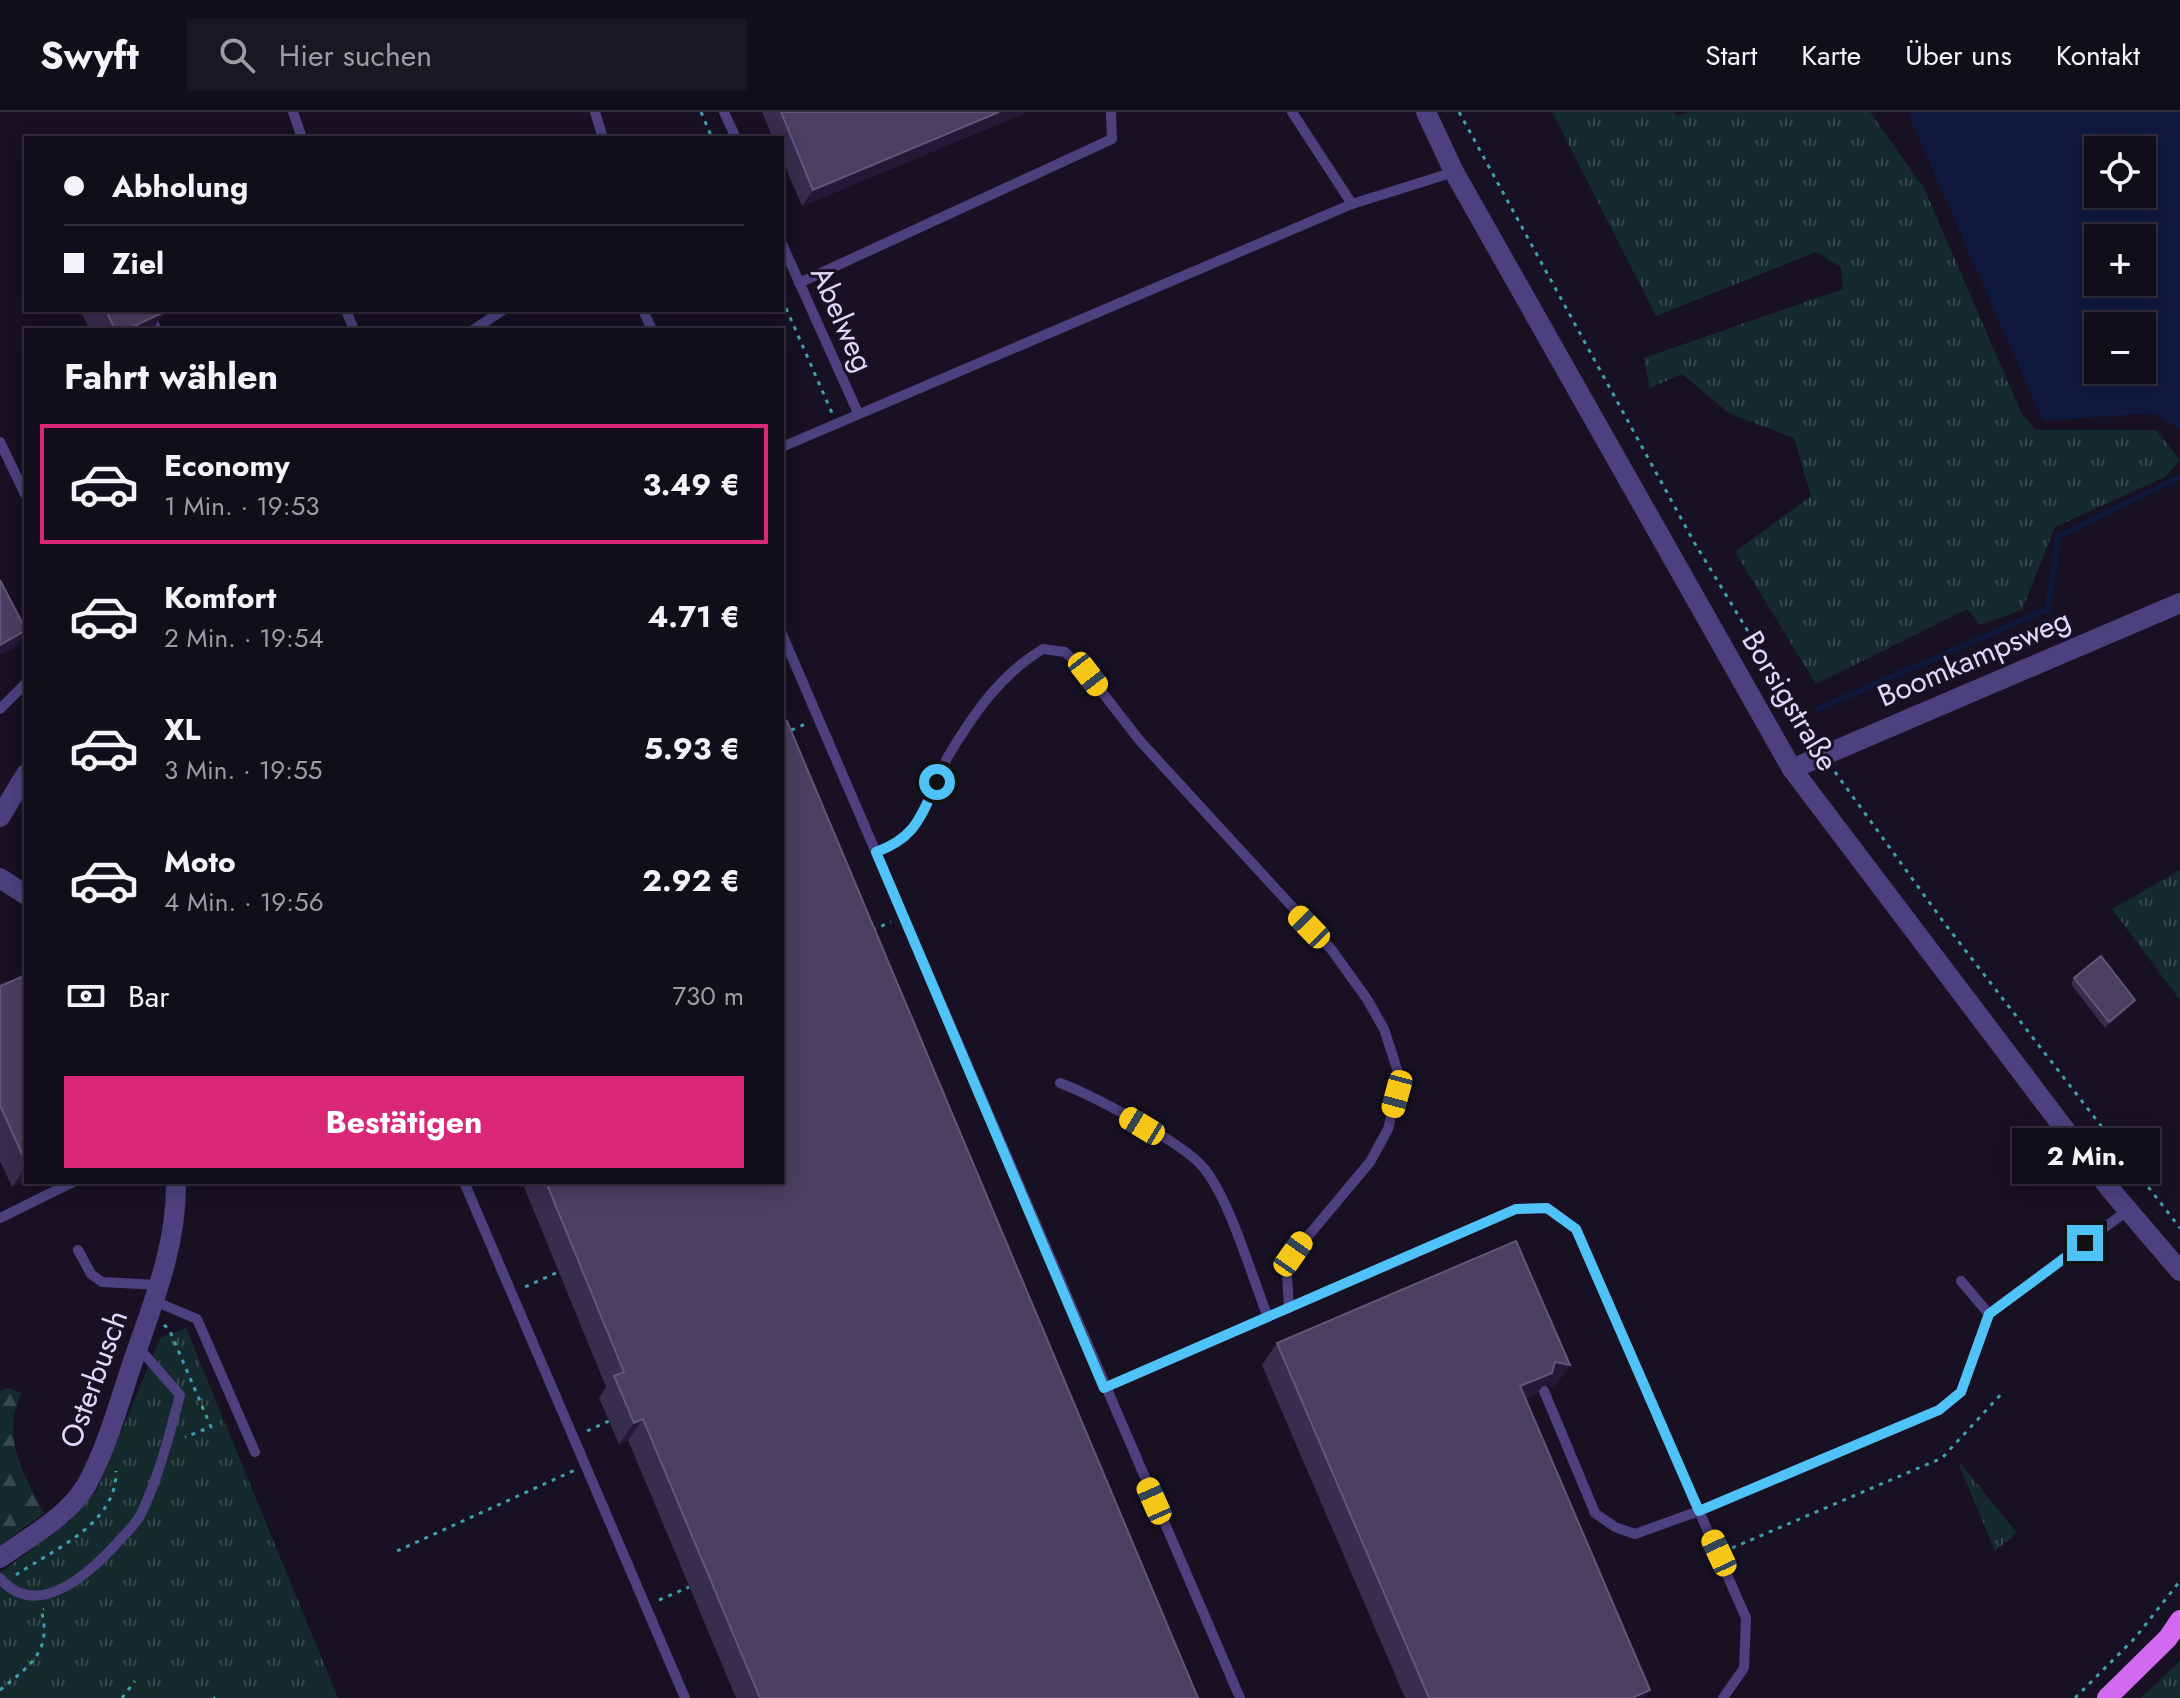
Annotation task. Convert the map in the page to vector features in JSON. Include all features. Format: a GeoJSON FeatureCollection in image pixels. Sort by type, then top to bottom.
{"type":"FeatureCollection","features":[{"type":"Feature","properties":{"kind":"main road"},"geometry":{"type":"LineString","coordinates":[[2107,1698],[2168,1638],[2180,1620]]}},
{"type":"Feature","properties":{"kind":"street","name":"Borsigstraße"},"geometry":{"type":"LineString","coordinates":[[1426,112],[1454,172],[1792,769],[2128,1210],[2180,1271]]}},
{"type":"Feature","properties":{"kind":"street","name":"Boomkampsweg"},"geometry":{"type":"LineString","coordinates":[[1792,769],[2180,603]]}},
{"type":"Feature","properties":{"kind":"street"},"geometry":{"type":"LineString","coordinates":[[0,817],[24,777]]}},
{"type":"Feature","properties":{"kind":"street"},"geometry":{"type":"LineString","coordinates":[[0,878],[24,894]]}},
{"type":"Feature","properties":{"kind":"street","name":"Osterbusch"},"geometry":{"type":"LineString","coordinates":[[0,1558],[67,1509],[87,1485],[156,1293],[177,1220],[176,1184]]}},
{"type":"Feature","properties":{"kind":"lane"},"geometry":{"type":"LineString","coordinates":[[293,112],[301,136]]}},
{"type":"Feature","properties":{"kind":"lane"},"geometry":{"type":"LineString","coordinates":[[595,112],[602,136]]}},
{"type":"Feature","properties":{"kind":"lane"},"geometry":{"type":"LineString","coordinates":[[724,112],[735,136]]}},
{"type":"Feature","properties":{"kind":"lane"},"geometry":{"type":"LineString","coordinates":[[799,283],[1112,139],[1111,112]]}},
{"type":"Feature","properties":{"kind":"lane"},"geometry":{"type":"LineString","coordinates":[[1292,112],[1352,204]]}},
{"type":"Feature","properties":{"kind":"lane"},"geometry":{"type":"LineString","coordinates":[[784,446],[1352,204],[1454,172]]}},
{"type":"Feature","properties":{"kind":"lane","name":"Abelweg"},"geometry":{"type":"LineString","coordinates":[[784,249],[858,413]]}},
{"type":"Feature","properties":{"kind":"lane"},"geometry":{"type":"LineString","coordinates":[[476,328],[500,312]]}},
{"type":"Feature","properties":{"kind":"lane"},"geometry":{"type":"LineString","coordinates":[[0,442],[24,492]]}},
{"type":"Feature","properties":{"kind":"lane"},"geometry":{"type":"LineString","coordinates":[[784,639],[1240,1698]]}},
{"type":"Feature","properties":{"kind":"lane"},"geometry":{"type":"LineString","coordinates":[[876,852],[899,844],[911,833],[949,756],[988,696],[1017,664],[1043,649],[1065,652],[1088,674],[1140,741],[1331,949],[1384,1029],[1398,1072],[1397,1094],[1388,1129],[1370,1162],[1293,1254],[1287,1274],[1289,1308]]}},
{"type":"Feature","properties":{"kind":"lane"},"geometry":{"type":"LineString","coordinates":[[0,709],[24,685]]}},
{"type":"Feature","properties":{"kind":"lane"},"geometry":{"type":"LineString","coordinates":[[1060,1083],[1087,1093],[1202,1165],[1216,1187],[1268,1317]]}},
{"type":"Feature","properties":{"kind":"lane"},"geometry":{"type":"LineString","coordinates":[[0,1218],[69,1184]]}},
{"type":"Feature","properties":{"kind":"lane"},"geometry":{"type":"LineString","coordinates":[[465,1184],[685,1698]]}},
{"type":"Feature","properties":{"kind":"lane"},"geometry":{"type":"LineString","coordinates":[[1104,1388],[1516,1209],[1547,1208],[1576,1229],[1746,1618],[1744,1668],[1723,1698]]}},
{"type":"Feature","properties":{"kind":"lane"},"geometry":{"type":"LineString","coordinates":[[1544,1391],[1595,1513],[1615,1527],[1635,1534],[1699,1511],[1939,1410],[1961,1392],[1989,1314],[2128,1210]]}},
{"type":"Feature","properties":{"kind":"lane"},"geometry":{"type":"LineString","coordinates":[[78,1250],[91,1274],[102,1282],[156,1293],[197,1319],[255,1452]]}},
{"type":"Feature","properties":{"kind":"lane"},"geometry":{"type":"LineString","coordinates":[[1961,1281],[1989,1314]]}},
{"type":"Feature","properties":{"kind":"lane"},"geometry":{"type":"LineString","coordinates":[[0,1578],[7,1587],[26,1596],[59,1592],[98,1564],[140,1517],[163,1457],[180,1395],[138,1347]]}},
{"type":"Feature","properties":{"kind":"path"},"geometry":{"type":"LineString","coordinates":[[701,112],[711,136]]}},
{"type":"Feature","properties":{"kind":"path","name":"Borsigstraße"},"geometry":{"type":"LineString","coordinates":[[1459,112],[1694,542],[1823,755],[1954,936],[2180,1228]]}},
{"type":"Feature","properties":{"kind":"path"},"geometry":{"type":"LineString","coordinates":[[784,304],[836,423]]}},
{"type":"Feature","properties":{"kind":"path"},"geometry":{"type":"LineString","coordinates":[[784,733],[818,719]]}},
{"type":"Feature","properties":{"kind":"path"},"geometry":{"type":"LineString","coordinates":[[867,933],[904,917]]}},
{"type":"Feature","properties":{"kind":"path"},"geometry":{"type":"LineString","coordinates":[[511,1293],[558,1272]]}},
{"type":"Feature","properties":{"kind":"path"},"geometry":{"type":"LineString","coordinates":[[1719,1553],[1942,1458],[2004,1391]]}},
{"type":"Feature","properties":{"kind":"path"},"geometry":{"type":"LineString","coordinates":[[573,1437],[609,1421]]}},
{"type":"Feature","properties":{"kind":"path"},"geometry":{"type":"LineString","coordinates":[[397,1551],[585,1466]]}},
{"type":"Feature","properties":{"kind":"path"},"geometry":{"type":"LineString","coordinates":[[2075,1698],[2135,1638],[2180,1581]]}},
{"type":"Feature","properties":{"kind":"path"},"geometry":{"type":"LineString","coordinates":[[646,1606],[689,1587]]}},
{"type":"Feature","properties":{"kind":"path"},"geometry":{"type":"LineString","coordinates":[[122,1698],[135,1681]]}},
{"type":"Feature","properties":{"kind":"green space"},"geometry":{"type":"Polygon","coordinates":[[[1552,112],[1674,112],[1677,116],[1689,112],[1870,112],[1924,188],[2021,412],[2035,430],[2156,430],[2180,460],[2165,477],[2055,527],[2022,610],[1980,625],[1967,609],[1816,684],[1735,552],[1811,496],[1794,438],[1730,414],[1682,374],[1650,388],[1644,358],[1843,289],[1841,267],[1816,252],[1656,316],[1552,112]]]}},
{"type":"Feature","properties":{"kind":"green space"},"geometry":{"type":"Polygon","coordinates":[[[2180,870],[2180,1000],[2112,909],[2180,870]]]}},
{"type":"Feature","properties":{"kind":"green space"},"geometry":{"type":"Polygon","coordinates":[[[186,1328],[338,1698],[0,1698],[0,1573],[69,1522],[97,1490],[160,1338],[186,1328]]]}},
{"type":"Feature","properties":{"kind":"green space"},"geometry":{"type":"Polygon","coordinates":[[[8,1388],[22,1393],[13,1424],[14,1439],[22,1469],[44,1513],[0,1545],[0,1391],[8,1388]]]}},
{"type":"Feature","properties":{"kind":"green space"},"geometry":{"type":"Polygon","coordinates":[[[1959,1465],[2017,1533],[1995,1551],[1959,1465]]]}},
{"type":"Feature","properties":{"kind":"green space"},"geometry":{"type":"Polygon","coordinates":[[[2180,1661],[2180,1698],[2141,1698],[2180,1661]]]}},
{"type":"Feature","properties":{"kind":"water"},"geometry":{"type":"Polygon","coordinates":[[[1910,112],[2180,112],[2180,429],[2153,413],[2043,421],[1912,123],[1910,112]]]}},
{"type":"Feature","properties":{"kind":"building"},"geometry":{"type":"Polygon","coordinates":[[[781,112],[999,112],[813,190],[781,112]]]}},
{"type":"Feature","properties":{"kind":"building"},"geometry":{"type":"Polygon","coordinates":[[[107,312],[164,312],[130,328],[114,328],[107,312]]]}},
{"type":"Feature","properties":{"kind":"building"},"geometry":{"type":"Polygon","coordinates":[[[0,580],[24,631],[0,645],[0,580]]]}},
{"type":"Feature","properties":{"kind":"building"},"geometry":{"type":"Polygon","coordinates":[[[787,721],[1198,1698],[760,1698],[643,1419],[634,1423],[614,1376],[624,1372],[547,1184],[784,1184],[784,722],[787,721]]]}},
{"type":"Feature","properties":{"kind":"building"},"geometry":{"type":"Polygon","coordinates":[[[2101,956],[2135,1000],[2109,1022],[2074,978],[2101,956]]]}},
{"type":"Feature","properties":{"kind":"building"},"geometry":{"type":"Polygon","coordinates":[[[24,976],[24,1159],[0,1105],[0,986],[24,976]]]}},
{"type":"Feature","properties":{"kind":"building"},"geometry":{"type":"Polygon","coordinates":[[[1516,1241],[1570,1365],[1555,1362],[1552,1373],[1520,1386],[1650,1690],[1632,1698],[1429,1698],[1277,1343],[1516,1241]]]}},
{"type":"Feature","properties":{"kind":"waterway"},"geometry":{"type":"LineString","coordinates":[[1818,709],[2048,609],[2058,537],[2180,477]]}},
{"type":"Feature","properties":{"kind":"route"},"geometry":{"type":"LineString","coordinates":[[937,782],[911,833],[899,844],[876,852],[1104,1388],[1516,1209],[1547,1208],[1576,1229],[1699,1511],[1939,1410],[1961,1392],[1989,1314],[2085,1243]]}}]}
